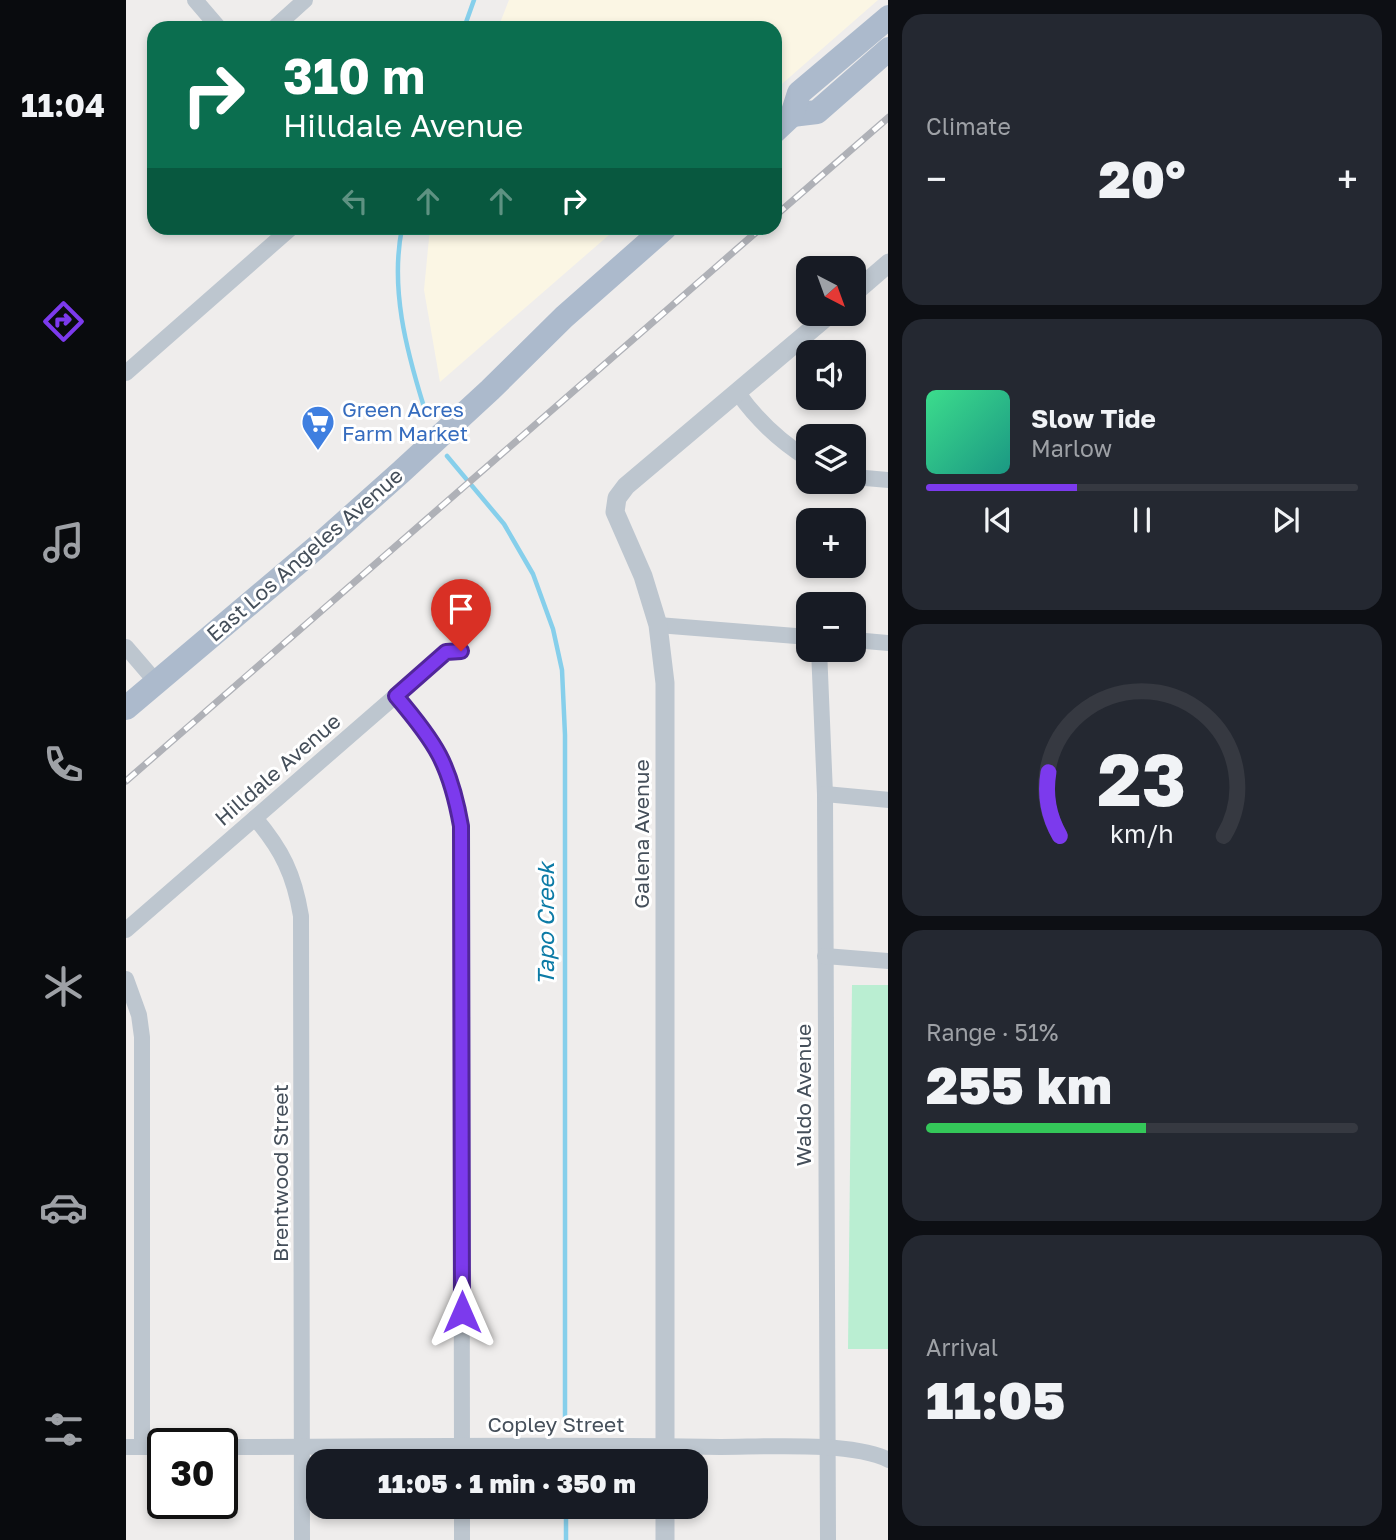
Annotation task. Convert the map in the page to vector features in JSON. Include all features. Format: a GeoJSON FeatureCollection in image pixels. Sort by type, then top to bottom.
{"type":"FeatureCollection","features":[{"type":"Feature","properties":{"kind":"main road"},"geometry":{"type":"LineString","coordinates":[[784,123],[799,93],[888,17]]}},
{"type":"Feature","properties":{"kind":"main road"},"geometry":{"type":"LineString","coordinates":[[784,123],[817,112],[888,49]]}},
{"type":"Feature","properties":{"kind":"main road","name":"East Los Angeles Avenue"},"geometry":{"type":"LineString","coordinates":[[126,708],[401,472],[564,317],[657,235]]}},
{"type":"Feature","properties":{"kind":"street"},"geometry":{"type":"LineString","coordinates":[[195,0],[213,21]]}},
{"type":"Feature","properties":{"kind":"street"},"geometry":{"type":"LineString","coordinates":[[282,21],[305,0]]}},
{"type":"Feature","properties":{"kind":"street"},"geometry":{"type":"LineString","coordinates":[[126,373],[283,235]]}},
{"type":"Feature","properties":{"kind":"street"},"geometry":{"type":"LineString","coordinates":[[866,282],[888,263]]}},
{"type":"Feature","properties":{"kind":"street","name":"Galena Avenue"},"geometry":{"type":"LineString","coordinates":[[665,1449],[665,684],[658,625],[643,576],[615,512],[617,498],[626,486],[816,326]]}},
{"type":"Feature","properties":{"kind":"street"},"geometry":{"type":"LineString","coordinates":[[738,393],[751,411],[796,452]]}},
{"type":"Feature","properties":{"kind":"street"},"geometry":{"type":"LineString","coordinates":[[866,478],[888,480]]}},
{"type":"Feature","properties":{"kind":"street"},"geometry":{"type":"LineString","coordinates":[[658,625],[796,636]]}},
{"type":"Feature","properties":{"kind":"street"},"geometry":{"type":"LineString","coordinates":[[866,641],[888,643]]}},
{"type":"Feature","properties":{"kind":"street"},"geometry":{"type":"LineString","coordinates":[[126,647],[157,683]]}},
{"type":"Feature","properties":{"kind":"street","name":"Hilldale Avenue"},"geometry":{"type":"LineString","coordinates":[[126,930],[446,652],[461,651]]}},
{"type":"Feature","properties":{"kind":"street","name":"Waldo Avenue"},"geometry":{"type":"LineString","coordinates":[[820,662],[825,794],[828,1540]]}},
{"type":"Feature","properties":{"kind":"street"},"geometry":{"type":"LineString","coordinates":[[396,696],[426,732],[443,758],[455,790],[461,826],[462,1449]]}},
{"type":"Feature","properties":{"kind":"street"},"geometry":{"type":"LineString","coordinates":[[825,794],[888,800]]}},
{"type":"Feature","properties":{"kind":"street","name":"Brentwood Street"},"geometry":{"type":"LineString","coordinates":[[255,818],[275,841],[286,862],[296,888],[301,916],[302,1540]]}},
{"type":"Feature","properties":{"kind":"street"},"geometry":{"type":"LineString","coordinates":[[825,956],[888,961]]}},
{"type":"Feature","properties":{"kind":"street"},"geometry":{"type":"LineString","coordinates":[[126,979],[139,1015],[142,1037],[134,1447]]}},
{"type":"Feature","properties":{"kind":"street","name":"Copley Street"},"geometry":{"type":"LineString","coordinates":[[238,1447],[348,1449]]}},
{"type":"Feature","properties":{"kind":"street","name":"Copley Street"},"geometry":{"type":"LineString","coordinates":[[708,1452],[827,1448],[880,1455],[888,1460]]}},
{"type":"Feature","properties":{"kind":"street"},"geometry":{"type":"LineString","coordinates":[[462,1519],[462,1540]]}},
{"type":"Feature","properties":{"kind":"street"},"geometry":{"type":"LineString","coordinates":[[665,1519],[665,1540]]}},
{"type":"Feature","properties":{"kind":"shaded area"},"geometry":{"type":"Polygon","coordinates":[[[509,0],[878,0],[782,84],[782,21],[501,21],[509,0]]]}},
{"type":"Feature","properties":{"kind":"shaded area"},"geometry":{"type":"Polygon","coordinates":[[[429,235],[609,235],[440,382],[424,290],[429,235]]]}},
{"type":"Feature","properties":{"kind":"green space"},"geometry":{"type":"Polygon","coordinates":[[[852,985],[888,985],[888,1349],[848,1349],[852,985]]]}},
{"type":"Feature","properties":{"kind":"waterway","name":"Tapo Creek"},"geometry":{"type":"LineString","coordinates":[[466,21],[474,0]]}},
{"type":"Feature","properties":{"kind":"waterway","name":"Tapo Creek"},"geometry":{"type":"LineString","coordinates":[[401,235],[399,296],[406,341],[424,407]]}},
{"type":"Feature","properties":{"kind":"waterway","name":"Tapo Creek"},"geometry":{"type":"LineString","coordinates":[[447,456],[504,524],[533,574],[553,629],[562,670],[565,735],[565,1425]]}},
{"type":"Feature","properties":{"kind":"waterway","name":"Tapo Creek"},"geometry":{"type":"LineString","coordinates":[[566,1519],[566,1540]]}},
{"type":"Feature","properties":{"kind":"railway"},"geometry":{"type":"LineString","coordinates":[[782,210],[888,118]]}},
{"type":"Feature","properties":{"kind":"railway"},"geometry":{"type":"LineString","coordinates":[[126,781],[753,235]]}},
{"type":"Feature","properties":{"kind":"place","name":"Green Acres Farm Market"},"geometry":{"type":"Point","coordinates":[318,452]}},
{"type":"Feature","properties":{"kind":"route"},"geometry":{"type":"LineString","coordinates":[[461,651],[446,652],[396,696],[426,732],[443,758],[455,790],[461,826],[462,1312]]}}]}
